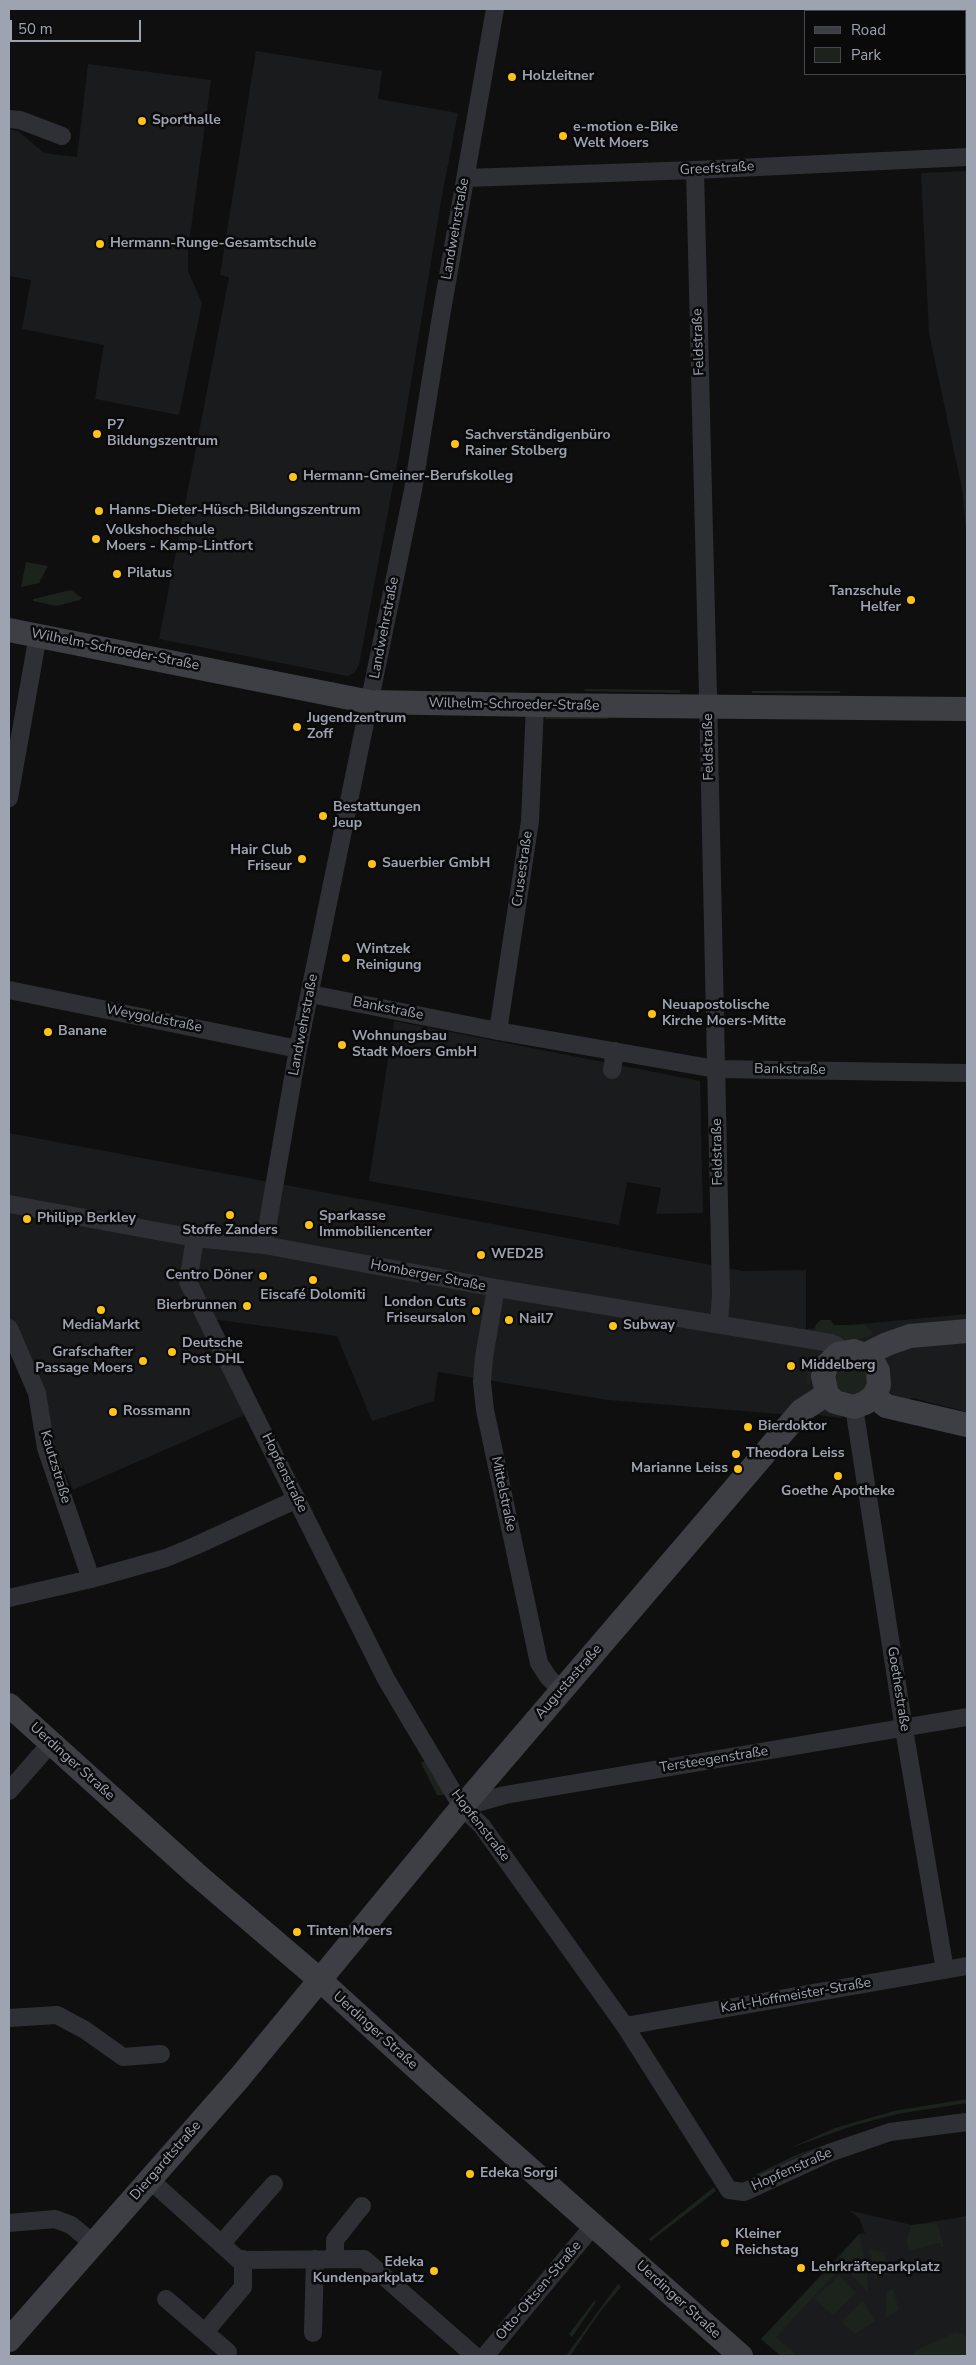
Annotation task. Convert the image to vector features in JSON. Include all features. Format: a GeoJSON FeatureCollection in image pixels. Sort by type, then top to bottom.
{"type":"FeatureCollection","features":[{"type":"Feature","properties":{"kind":"main road","name":"Wilhelm-Schroeder-Straße"},"geometry":{"type":"LineString","coordinates":[[9,630],[370,702],[535,706],[967,709]]}},
{"type":"Feature","properties":{"kind":"main road"},"geometry":{"type":"LineString","coordinates":[[967,1331],[910,1336],[855,1353],[838,1354],[827,1365],[823,1376],[827,1394],[836,1402],[864,1402],[967,1425]]}},
{"type":"Feature","properties":{"kind":"main road"},"geometry":{"type":"LineString","coordinates":[[855,1353],[872,1360],[878,1371],[879,1385],[864,1402]]}},
{"type":"Feature","properties":{"kind":"main road","name":"Augustastraße"},"geometry":{"type":"LineString","coordinates":[[320,1980],[462,1807],[801,1411],[827,1394]]}},
{"type":"Feature","properties":{"kind":"main road","name":"Uerdinger Straße"},"geometry":{"type":"LineString","coordinates":[[9,1705],[195,1873],[320,1980],[593,2226],[741,2356]]}},
{"type":"Feature","properties":{"kind":"main road","name":"Diergardtstraße"},"geometry":{"type":"LineString","coordinates":[[9,2340],[95,2245],[149,2179],[240,2077],[320,1980]]}},
{"type":"Feature","properties":{"kind":"street","name":"Landwehrstraße"},"geometry":{"type":"LineString","coordinates":[[264,1245],[298,1049],[413,490],[441,316],[495,9]]}},
{"type":"Feature","properties":{"kind":"street"},"geometry":{"type":"LineString","coordinates":[[9,118],[62,136]]}},
{"type":"Feature","properties":{"kind":"street","name":"Greefstraße"},"geometry":{"type":"LineString","coordinates":[[466,178],[695,170],[967,157]]}},
{"type":"Feature","properties":{"kind":"street","name":"Feldstraße"},"geometry":{"type":"LineString","coordinates":[[695,170],[721,1294],[719,1324]]}},
{"type":"Feature","properties":{"kind":"street"},"geometry":{"type":"LineString","coordinates":[[9,798],[38,635]]}},
{"type":"Feature","properties":{"kind":"street","name":"Crusestraße"},"geometry":{"type":"LineString","coordinates":[[498,1031],[530,821],[535,706]]}},
{"type":"Feature","properties":{"kind":"street","name":"Weygoldstraße"},"geometry":{"type":"LineString","coordinates":[[9,990],[298,1049]]}},
{"type":"Feature","properties":{"kind":"street","name":"Bankstraße"},"geometry":{"type":"LineString","coordinates":[[310,994],[498,1031],[716,1069],[967,1073]]}},
{"type":"Feature","properties":{"kind":"street"},"geometry":{"type":"LineString","coordinates":[[612,1070],[614,1051]]}},
{"type":"Feature","properties":{"kind":"street","name":"Homberger Straße"},"geometry":{"type":"LineString","coordinates":[[9,1204],[195,1238],[264,1245],[496,1288],[836,1344],[855,1353]]}},
{"type":"Feature","properties":{"kind":"street","name":"Hopfenstraße"},"geometry":{"type":"LineString","coordinates":[[195,1238],[188,1282],[386,1679],[462,1807],[482,1826],[625,2026],[729,2190],[744,2192],[829,2153],[890,2132],[967,2122]]}},
{"type":"Feature","properties":{"kind":"street","name":"Mittelstraße"},"geometry":{"type":"LineString","coordinates":[[496,1288],[482,1382],[485,1410],[539,1663],[548,1678],[562,1691]]}},
{"type":"Feature","properties":{"kind":"street","name":"Kautzstraße"},"geometry":{"type":"LineString","coordinates":[[9,1328],[38,1393],[46,1448],[91,1579]]}},
{"type":"Feature","properties":{"kind":"street","name":"Goethestraße"},"geometry":{"type":"LineString","coordinates":[[864,1402],[904,1729],[945,1970]]}},
{"type":"Feature","properties":{"kind":"street"},"geometry":{"type":"LineString","coordinates":[[9,1598],[91,1579],[186,1550],[297,1499]]}},
{"type":"Feature","properties":{"kind":"street","name":"Tersteegenstraße"},"geometry":{"type":"LineString","coordinates":[[462,1807],[505,1795],[967,1717]]}},
{"type":"Feature","properties":{"kind":"street"},"geometry":{"type":"LineString","coordinates":[[9,1791],[52,1744]]}},
{"type":"Feature","properties":{"kind":"street","name":"Karl-Hoffmeister-Straße"},"geometry":{"type":"LineString","coordinates":[[625,2026],[967,1966]]}},
{"type":"Feature","properties":{"kind":"street"},"geometry":{"type":"LineString","coordinates":[[9,2018],[57,2015],[85,2030],[124,2057],[161,2054]]}},
{"type":"Feature","properties":{"kind":"street"},"geometry":{"type":"LineString","coordinates":[[149,2179],[240,2260],[364,2259],[475,2356]]}},
{"type":"Feature","properties":{"kind":"street"},"geometry":{"type":"LineString","coordinates":[[221,2244],[274,2184]]}},
{"type":"Feature","properties":{"kind":"street"},"geometry":{"type":"LineString","coordinates":[[335,2259],[334,2240],[362,2206]]}},
{"type":"Feature","properties":{"kind":"street"},"geometry":{"type":"LineString","coordinates":[[9,2223],[55,2219],[71,2225],[95,2245]]}},
{"type":"Feature","properties":{"kind":"street","name":"Otto-Ottsen-Straße"},"geometry":{"type":"LineString","coordinates":[[485,2356],[593,2226]]}},
{"type":"Feature","properties":{"kind":"street"},"geometry":{"type":"LineString","coordinates":[[205,2332],[243,2287],[243,2259]]}},
{"type":"Feature","properties":{"kind":"street"},"geometry":{"type":"LineString","coordinates":[[313,2333],[315,2259]]}},
{"type":"Feature","properties":{"kind":"street"},"geometry":{"type":"LineString","coordinates":[[166,2299],[228,2352]]}},
{"type":"Feature","properties":{"kind":"shaded area"},"geometry":{"type":"Polygon","coordinates":[[[256,51],[382,71],[378,99],[458,113],[441,201],[400,448],[359,665],[354,673],[347,676],[159,639],[229,277],[220,275],[256,51]]]}},
{"type":"Feature","properties":{"kind":"shaded area","name":"Hermann-Runge-Gesamtschule"},"geometry":{"type":"Polygon","coordinates":[[[88,64],[211,80],[188,251],[188,271],[202,303],[179,415],[95,399],[104,345],[22,329],[31,280],[9,276],[9,129],[18,131],[44,153],[77,157],[88,64]]]}},
{"type":"Feature","properties":{"kind":"shaded area"},"geometry":{"type":"Polygon","coordinates":[[[967,171],[967,540],[962,489],[929,333],[921,173],[967,171]]]}},
{"type":"Feature","properties":{"kind":"shaded area"},"geometry":{"type":"Polygon","coordinates":[[[394,1021],[700,1081],[703,1213],[656,1214],[661,1188],[627,1182],[619,1225],[369,1181],[394,1021]]]}},
{"type":"Feature","properties":{"kind":"shaded area"},"geometry":{"type":"Polygon","coordinates":[[[9,1133],[743,1271],[806,1270],[806,1329],[967,1314],[967,1412],[913,1398],[840,1418],[799,1412],[792,1415],[608,1400],[438,1372],[434,1401],[372,1421],[337,1336],[204,1318],[249,1413],[73,1490],[9,1335],[9,1133]]]}},
{"type":"Feature","properties":{"kind":"shaded area"},"geometry":{"type":"Polygon","coordinates":[[[848,2210],[912,2225],[967,2216],[967,2356],[781,2356],[761,2339],[859,2234],[865,2233],[859,2218],[848,2210]]]}},
{"type":"Feature","properties":{"kind":"green space"},"geometry":{"type":"Polygon","coordinates":[[[26,562],[48,566],[39,583],[21,587],[26,562]]]}},
{"type":"Feature","properties":{"kind":"green space"},"geometry":{"type":"Polygon","coordinates":[[[71,590],[82,598],[56,606],[33,601],[33,599],[71,590]]]}},
{"type":"Feature","properties":{"kind":"green space"},"geometry":{"type":"Polygon","coordinates":[[[584,689],[680,690],[680,693],[585,691],[584,689]]]}},
{"type":"Feature","properties":{"kind":"green space"},"geometry":{"type":"Polygon","coordinates":[[[752,691],[840,691],[840,693],[752,693],[752,691]]]}},
{"type":"Feature","properties":{"kind":"green space"},"geometry":{"type":"Polygon","coordinates":[[[547,716],[609,717],[608,719],[545,719],[547,716]]]}},
{"type":"Feature","properties":{"kind":"green space"},"geometry":{"type":"Polygon","coordinates":[[[821,1320],[831,1320],[834,1325],[865,1325],[874,1335],[852,1341],[814,1334],[816,1324],[821,1320]]]}},
{"type":"Feature","properties":{"kind":"green space"},"geometry":{"type":"Polygon","coordinates":[[[810,1357],[823,1357],[808,1386],[806,1383],[810,1357]]]}},
{"type":"Feature","properties":{"kind":"green space"},"geometry":{"type":"Polygon","coordinates":[[[852,1363],[858,1364],[863,1368],[867,1373],[867,1385],[863,1390],[858,1394],[852,1395],[846,1394],[841,1390],[837,1385],[836,1379],[837,1373],[841,1368],[846,1364],[852,1363]]]}},
{"type":"Feature","properties":{"kind":"green space"},"geometry":{"type":"Polygon","coordinates":[[[427,1759],[445,1794],[443,1795],[437,1795],[421,1763],[427,1759]]]}},
{"type":"Feature","properties":{"kind":"green space"},"geometry":{"type":"Polygon","coordinates":[[[967,2099],[967,2103],[897,2114],[852,2126],[788,2149],[835,2128],[894,2111],[967,2099]]]}},
{"type":"Feature","properties":{"kind":"green space"},"geometry":{"type":"Polygon","coordinates":[[[967,2112],[855,2136],[799,2156],[758,2177],[757,2174],[796,2155],[854,2135],[898,2123],[967,2112]]]}},
{"type":"Feature","properties":{"kind":"green space"},"geometry":{"type":"Polygon","coordinates":[[[714,2187],[716,2191],[651,2241],[649,2239],[714,2187]]]}},
{"type":"Feature","properties":{"kind":"green space"},"geometry":{"type":"Polygon","coordinates":[[[937,2223],[944,2247],[941,2247],[940,2243],[909,2251],[906,2240],[912,2225],[937,2223]]]}},
{"type":"Feature","properties":{"kind":"green space"},"geometry":{"type":"Polygon","coordinates":[[[859,2234],[866,2265],[868,2292],[837,2260],[859,2234]]]}},
{"type":"Feature","properties":{"kind":"green space"},"geometry":{"type":"Polygon","coordinates":[[[869,2249],[884,2252],[889,2274],[875,2278],[869,2249]]]}},
{"type":"Feature","properties":{"kind":"green space"},"geometry":{"type":"Polygon","coordinates":[[[828,2269],[835,2274],[776,2337],[798,2356],[781,2356],[761,2339],[828,2269]]]}},
{"type":"Feature","properties":{"kind":"green space"},"geometry":{"type":"Polygon","coordinates":[[[839,2276],[856,2293],[833,2315],[814,2298],[839,2276]]]}},
{"type":"Feature","properties":{"kind":"green space"},"geometry":{"type":"Polygon","coordinates":[[[618,2284],[621,2287],[600,2312],[570,2356],[566,2356],[618,2284]]]}},
{"type":"Feature","properties":{"kind":"green space"},"geometry":{"type":"Polygon","coordinates":[[[893,2289],[899,2310],[885,2318],[887,2292],[893,2289]]]}},
{"type":"Feature","properties":{"kind":"green space"},"geometry":{"type":"Polygon","coordinates":[[[863,2300],[875,2321],[855,2334],[841,2322],[863,2300]]]}},
{"type":"Feature","properties":{"kind":"green space"},"geometry":{"type":"Polygon","coordinates":[[[594,2301],[596,2302],[572,2337],[569,2334],[594,2301]]]}},
{"type":"Feature","properties":{"kind":"green space"},"geometry":{"type":"Polygon","coordinates":[[[955,2333],[962,2334],[967,2339],[967,2356],[912,2356],[916,2350],[955,2333]]]}},
{"type":"Feature","properties":{"kind":"place","name":"Holzleitner"},"geometry":{"type":"Point","coordinates":[512,77]}},
{"type":"Feature","properties":{"kind":"place","name":"Sporthalle"},"geometry":{"type":"Point","coordinates":[142,121]}},
{"type":"Feature","properties":{"kind":"place","name":"e-motion e-Bike Welt Moers"},"geometry":{"type":"Point","coordinates":[563,136]}},
{"type":"Feature","properties":{"kind":"place","name":"Hermann-Runge-Gesamtschule"},"geometry":{"type":"Point","coordinates":[100,244]}},
{"type":"Feature","properties":{"kind":"place","name":"P7 Bildungszentrum"},"geometry":{"type":"Point","coordinates":[97,434]}},
{"type":"Feature","properties":{"kind":"place","name":"Sachverständigenbüro Rainer Stolberg"},"geometry":{"type":"Point","coordinates":[455,444]}},
{"type":"Feature","properties":{"kind":"place","name":"Hermann-Gmeiner-Berufskolleg"},"geometry":{"type":"Point","coordinates":[293,477]}},
{"type":"Feature","properties":{"kind":"place","name":"Hanns-Dieter-Hüsch-Bildungszentrum"},"geometry":{"type":"Point","coordinates":[99,511]}},
{"type":"Feature","properties":{"kind":"place","name":"Volkshochschule Moers - Kamp-Lintfort"},"geometry":{"type":"Point","coordinates":[96,539]}},
{"type":"Feature","properties":{"kind":"place","name":"Pilatus"},"geometry":{"type":"Point","coordinates":[117,574]}},
{"type":"Feature","properties":{"kind":"place","name":"Tanzschule Helfer"},"geometry":{"type":"Point","coordinates":[911,600]}},
{"type":"Feature","properties":{"kind":"place","name":"Jugendzentrum Zoff"},"geometry":{"type":"Point","coordinates":[297,727]}},
{"type":"Feature","properties":{"kind":"place","name":"Bestattungen Jeup"},"geometry":{"type":"Point","coordinates":[323,816]}},
{"type":"Feature","properties":{"kind":"place","name":"Hair Club Friseur"},"geometry":{"type":"Point","coordinates":[302,859]}},
{"type":"Feature","properties":{"kind":"place","name":"Sauerbier GmbH"},"geometry":{"type":"Point","coordinates":[372,864]}},
{"type":"Feature","properties":{"kind":"place","name":"Wintzek Reinigung"},"geometry":{"type":"Point","coordinates":[346,958]}},
{"type":"Feature","properties":{"kind":"place","name":"Neuapostolische Kirche Moers-Mitte"},"geometry":{"type":"Point","coordinates":[652,1014]}},
{"type":"Feature","properties":{"kind":"place","name":"Banane"},"geometry":{"type":"Point","coordinates":[48,1032]}},
{"type":"Feature","properties":{"kind":"place","name":"Wohnungsbau Stadt Moers GmbH"},"geometry":{"type":"Point","coordinates":[342,1045]}},
{"type":"Feature","properties":{"kind":"place","name":"Stoffe Zanders"},"geometry":{"type":"Point","coordinates":[230,1215]}},
{"type":"Feature","properties":{"kind":"place","name":"Philipp Berkley"},"geometry":{"type":"Point","coordinates":[27,1219]}},
{"type":"Feature","properties":{"kind":"place","name":"Sparkasse Immobiliencenter"},"geometry":{"type":"Point","coordinates":[309,1225]}},
{"type":"Feature","properties":{"kind":"place","name":"WED2B"},"geometry":{"type":"Point","coordinates":[481,1255]}},
{"type":"Feature","properties":{"kind":"place","name":"Centro Döner"},"geometry":{"type":"Point","coordinates":[263,1276]}},
{"type":"Feature","properties":{"kind":"place","name":"Eiscafé Dolomiti"},"geometry":{"type":"Point","coordinates":[313,1280]}},
{"type":"Feature","properties":{"kind":"place","name":"Bierbrunnen"},"geometry":{"type":"Point","coordinates":[247,1306]}},
{"type":"Feature","properties":{"kind":"place","name":"MediaMarkt"},"geometry":{"type":"Point","coordinates":[101,1310]}},
{"type":"Feature","properties":{"kind":"place","name":"London Cuts Friseursalon"},"geometry":{"type":"Point","coordinates":[476,1311]}},
{"type":"Feature","properties":{"kind":"place","name":"Nail7"},"geometry":{"type":"Point","coordinates":[509,1320]}},
{"type":"Feature","properties":{"kind":"place","name":"Subway"},"geometry":{"type":"Point","coordinates":[613,1326]}},
{"type":"Feature","properties":{"kind":"place","name":"Deutsche Post DHL"},"geometry":{"type":"Point","coordinates":[172,1352]}},
{"type":"Feature","properties":{"kind":"place","name":"Grafschafter Passage Moers"},"geometry":{"type":"Point","coordinates":[143,1361]}},
{"type":"Feature","properties":{"kind":"place","name":"Middelberg"},"geometry":{"type":"Point","coordinates":[791,1366]}},
{"type":"Feature","properties":{"kind":"place","name":"Rossmann"},"geometry":{"type":"Point","coordinates":[113,1412]}},
{"type":"Feature","properties":{"kind":"place","name":"Bierdoktor"},"geometry":{"type":"Point","coordinates":[748,1427]}},
{"type":"Feature","properties":{"kind":"place","name":"Theodora Leiss"},"geometry":{"type":"Point","coordinates":[736,1454]}},
{"type":"Feature","properties":{"kind":"place","name":"Marianne Leiss"},"geometry":{"type":"Point","coordinates":[738,1469]}},
{"type":"Feature","properties":{"kind":"place","name":"Goethe Apotheke"},"geometry":{"type":"Point","coordinates":[838,1476]}},
{"type":"Feature","properties":{"kind":"place","name":"Tinten Moers"},"geometry":{"type":"Point","coordinates":[297,1932]}},
{"type":"Feature","properties":{"kind":"place","name":"Edeka Sorgi"},"geometry":{"type":"Point","coordinates":[470,2174]}},
{"type":"Feature","properties":{"kind":"place","name":"Kleiner Reichstag"},"geometry":{"type":"Point","coordinates":[725,2243]}},
{"type":"Feature","properties":{"kind":"place","name":"Lehrkräfteparkplatz"},"geometry":{"type":"Point","coordinates":[801,2268]}},
{"type":"Feature","properties":{"kind":"place","name":"Edeka Kundenparkplatz"},"geometry":{"type":"Point","coordinates":[434,2271]}}]}
